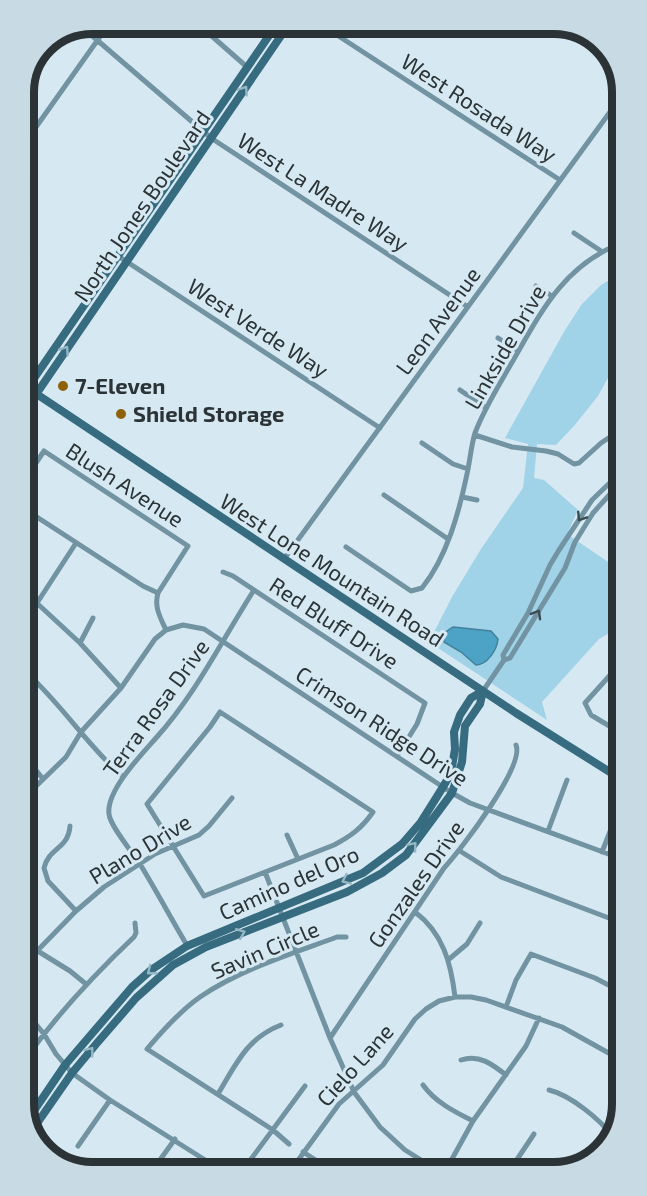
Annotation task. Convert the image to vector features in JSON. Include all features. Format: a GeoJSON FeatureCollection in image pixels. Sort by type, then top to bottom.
{"type":"FeatureCollection","features":[{"type":"Feature","properties":{"kind":"main road","name":"North Jones Boulevard"},"geometry":{"type":"LineString","coordinates":[[35,375],[270,34]]}},
{"type":"Feature","properties":{"kind":"main road","name":"North Jones Boulevard"},"geometry":{"type":"LineString","coordinates":[[35,394],[282,34]]}},
{"type":"Feature","properties":{"kind":"main road","name":"West Lone Mountain Road"},"geometry":{"type":"LineString","coordinates":[[35,394],[483,691],[612,773]]}},
{"type":"Feature","properties":{"kind":"main road","name":"Camino del Oro"},"geometry":{"type":"LineString","coordinates":[[35,1109],[65,1065],[132,987],[151,970],[279,908],[344,882],[379,863],[402,844],[421,822],[443,788],[451,772],[455,749],[454,732],[460,715],[471,698],[483,691]]}},
{"type":"Feature","properties":{"kind":"main road","name":"Camino del Oro"},"geometry":{"type":"LineString","coordinates":[[38,1122],[72,1073],[136,998],[190,950],[347,892],[382,873],[406,855],[452,793],[462,762],[465,726],[480,704],[483,691]]}},
{"type":"Feature","properties":{"kind":"street","name":"West La Madre Way"},"geometry":{"type":"LineString","coordinates":[[91,34],[211,138],[468,307]]}},
{"type":"Feature","properties":{"kind":"street"},"geometry":{"type":"LineString","coordinates":[[35,129],[102,34]]}},
{"type":"Feature","properties":{"kind":"street"},"geometry":{"type":"LineString","coordinates":[[210,34],[247,67]]}},
{"type":"Feature","properties":{"kind":"street","name":"West Rosada Way"},"geometry":{"type":"LineString","coordinates":[[336,35],[560,180]]}},
{"type":"Feature","properties":{"kind":"street","name":"Leon Avenue"},"geometry":{"type":"LineString","coordinates":[[284,560],[612,109]]}},
{"type":"Feature","properties":{"kind":"street"},"geometry":{"type":"LineString","coordinates":[[574,233],[601,251]]}},
{"type":"Feature","properties":{"kind":"street","name":"Linkside Drive"},"geometry":{"type":"LineString","coordinates":[[346,547],[411,591],[417,591],[427,583],[448,539],[462,497],[475,435],[486,408],[552,296],[574,270],[601,251],[612,247]]}},
{"type":"Feature","properties":{"kind":"street","name":"West Verde Way"},"geometry":{"type":"LineString","coordinates":[[118,256],[380,428]]}},
{"type":"Feature","properties":{"kind":"street"},"geometry":{"type":"LineString","coordinates":[[536,286],[552,296]]}},
{"type":"Feature","properties":{"kind":"street"},"geometry":{"type":"LineString","coordinates":[[498,338],[518,351]]}},
{"type":"Feature","properties":{"kind":"street"},"geometry":{"type":"LineString","coordinates":[[460,390],[486,408]]}},
{"type":"Feature","properties":{"kind":"street"},"geometry":{"type":"LineString","coordinates":[[475,435],[512,447],[558,454],[574,464],[579,463],[612,437]]}},
{"type":"Feature","properties":{"kind":"street"},"geometry":{"type":"LineString","coordinates":[[422,443],[453,464],[468,469]]}},
{"type":"Feature","properties":{"kind":"street","name":"Blush Avenue"},"geometry":{"type":"LineString","coordinates":[[35,465],[44,451],[188,546],[158,593]]}},
{"type":"Feature","properties":{"kind":"street"},"geometry":{"type":"LineString","coordinates":[[504,660],[503,655],[528,613],[550,565],[592,500],[612,481]]}},
{"type":"Feature","properties":{"kind":"street"},"geometry":{"type":"LineString","coordinates":[[483,691],[504,660],[510,658],[565,568],[574,542],[593,513],[612,492]]}},
{"type":"Feature","properties":{"kind":"street"},"geometry":{"type":"LineString","coordinates":[[384,495],[448,539]]}},
{"type":"Feature","properties":{"kind":"street"},"geometry":{"type":"LineString","coordinates":[[462,497],[477,500]]}},
{"type":"Feature","properties":{"kind":"street"},"geometry":{"type":"LineString","coordinates":[[34,788],[66,757],[81,732],[121,688],[155,639],[166,630],[157,611],[158,593],[143,586],[35,516]]}},
{"type":"Feature","properties":{"kind":"street"},"geometry":{"type":"LineString","coordinates":[[37,603],[76,543]]}},
{"type":"Feature","properties":{"kind":"street","name":"Red Bluff Drive"},"geometry":{"type":"LineString","coordinates":[[223,572],[233,576],[425,703],[417,724],[397,756]]}},
{"type":"Feature","properties":{"kind":"street","name":"Terra Rosa Drive"},"geometry":{"type":"LineString","coordinates":[[140,864],[109,816],[110,805],[123,777],[175,716],[224,642],[254,590]]}},
{"type":"Feature","properties":{"kind":"street"},"geometry":{"type":"LineString","coordinates":[[34,601],[80,643],[121,688]]}},
{"type":"Feature","properties":{"kind":"street"},"geometry":{"type":"LineString","coordinates":[[80,643],[93,618]]}},
{"type":"Feature","properties":{"kind":"street","name":"Crimson Ridge Drive"},"geometry":{"type":"LineString","coordinates":[[166,630],[188,625],[204,629],[443,788],[470,803],[612,856]]}},
{"type":"Feature","properties":{"kind":"street"},"geometry":{"type":"LineString","coordinates":[[612,672],[586,698],[585,706],[591,715],[612,728]]}},
{"type":"Feature","properties":{"kind":"street"},"geometry":{"type":"LineString","coordinates":[[34,681],[107,763],[123,777]]}},
{"type":"Feature","properties":{"kind":"street"},"geometry":{"type":"LineString","coordinates":[[220,712],[373,812],[364,825],[351,836],[298,860],[204,896],[174,847],[147,804],[210,728],[220,712]]}},
{"type":"Feature","properties":{"kind":"street","name":"Gonzales Drive"},"geometry":{"type":"LineString","coordinates":[[330,1038],[444,868],[460,851],[489,809],[514,765],[518,749],[516,745]]}},
{"type":"Feature","properties":{"kind":"street"},"geometry":{"type":"LineString","coordinates":[[34,768],[43,779]]}},
{"type":"Feature","properties":{"kind":"street"},"geometry":{"type":"LineString","coordinates":[[548,831],[567,780]]}},
{"type":"Feature","properties":{"kind":"street","name":"Plano Drive"},"geometry":{"type":"LineString","coordinates":[[37,951],[76,911],[104,887],[155,854],[199,835],[232,798]]}},
{"type":"Feature","properties":{"kind":"street"},"geometry":{"type":"LineString","coordinates":[[70,826],[67,841],[50,856],[44,868],[48,881],[76,911]]}},
{"type":"Feature","properties":{"kind":"street"},"geometry":{"type":"LineString","coordinates":[[602,852],[612,826]]}},
{"type":"Feature","properties":{"kind":"street"},"geometry":{"type":"LineString","coordinates":[[287,835],[298,860]]}},
{"type":"Feature","properties":{"kind":"street"},"geometry":{"type":"LineString","coordinates":[[460,851],[501,877],[612,919]]}},
{"type":"Feature","properties":{"kind":"street"},"geometry":{"type":"LineString","coordinates":[[140,864],[190,950]]}},
{"type":"Feature","properties":{"kind":"street"},"geometry":{"type":"LineString","coordinates":[[265,872],[330,1038],[354,1092],[380,1127],[405,1150],[424,1162]]}},
{"type":"Feature","properties":{"kind":"street"},"geometry":{"type":"LineString","coordinates":[[415,912],[432,927],[443,946],[455,997],[471,997],[539,1018],[586,1039],[612,1054]]}},
{"type":"Feature","properties":{"kind":"street"},"geometry":{"type":"LineString","coordinates":[[34,1047],[86,984],[134,937],[135,923]]}},
{"type":"Feature","properties":{"kind":"street"},"geometry":{"type":"LineString","coordinates":[[448,960],[466,944],[480,923]]}},
{"type":"Feature","properties":{"kind":"street","name":"Savin Circle"},"geometry":{"type":"LineString","coordinates":[[218,1094],[147,1049],[172,1021],[199,998],[237,976],[337,937],[346,937]]}},
{"type":"Feature","properties":{"kind":"street"},"geometry":{"type":"LineString","coordinates":[[34,949],[70,971],[86,984]]}},
{"type":"Feature","properties":{"kind":"street"},"geometry":{"type":"LineString","coordinates":[[506,1007],[516,980],[531,954],[612,987]]}},
{"type":"Feature","properties":{"kind":"street","name":"Cielo Lane"},"geometry":{"type":"LineString","coordinates":[[297,1161],[339,1104],[383,1065],[415,1019],[440,1001],[455,997]]}},
{"type":"Feature","properties":{"kind":"street"},"geometry":{"type":"LineString","coordinates":[[450,1162],[472,1120],[526,1046],[539,1018]]}},
{"type":"Feature","properties":{"kind":"street"},"geometry":{"type":"LineString","coordinates":[[34,1022],[72,1073],[110,1100],[208,1161]]}},
{"type":"Feature","properties":{"kind":"street"},"geometry":{"type":"LineString","coordinates":[[281,1025],[260,1035],[247,1047],[218,1094],[273,1130],[289,1144]]}},
{"type":"Feature","properties":{"kind":"street"},"geometry":{"type":"LineString","coordinates":[[461,1060],[472,1057],[487,1062],[506,1075]]}},
{"type":"Feature","properties":{"kind":"street"},"geometry":{"type":"LineString","coordinates":[[423,1085],[429,1093],[446,1106],[472,1120]]}},
{"type":"Feature","properties":{"kind":"street"},"geometry":{"type":"LineString","coordinates":[[249,1161],[305,1086]]}},
{"type":"Feature","properties":{"kind":"street"},"geometry":{"type":"LineString","coordinates":[[549,1090],[566,1096],[599,1121],[607,1130]]}},
{"type":"Feature","properties":{"kind":"street"},"geometry":{"type":"LineString","coordinates":[[78,1146],[110,1100]]}},
{"type":"Feature","properties":{"kind":"street"},"geometry":{"type":"LineString","coordinates":[[515,1162],[534,1134]]}},
{"type":"Feature","properties":{"kind":"street"},"geometry":{"type":"LineString","coordinates":[[159,1161],[175,1139]]}},
{"type":"Feature","properties":{"kind":"street"},"geometry":{"type":"LineString","coordinates":[[303,1152],[318,1161]]}},
{"type":"Feature","properties":{"kind":"shaded area"},"geometry":{"type":"Polygon","coordinates":[[[612,278],[612,368],[598,396],[556,445],[537,444],[534,478],[544,480],[578,510],[567,534],[612,565],[612,632],[599,639],[542,702],[547,720],[429,642],[452,597],[481,549],[523,488],[528,444],[505,438],[565,330],[582,304],[601,285],[612,278]]]}},
{"type":"Feature","properties":{"kind":"shaded area"},"geometry":{"type":"Polygon","coordinates":[[[453,627],[491,631],[498,639],[496,648],[484,662],[476,665],[461,652],[444,642],[444,633],[453,627]]]}},
{"type":"Feature","properties":{"kind":"place","name":"7-Eleven"},"geometry":{"type":"Point","coordinates":[63,386]}},
{"type":"Feature","properties":{"kind":"place","name":"Shield Storage"},"geometry":{"type":"Point","coordinates":[121,414]}}]}
